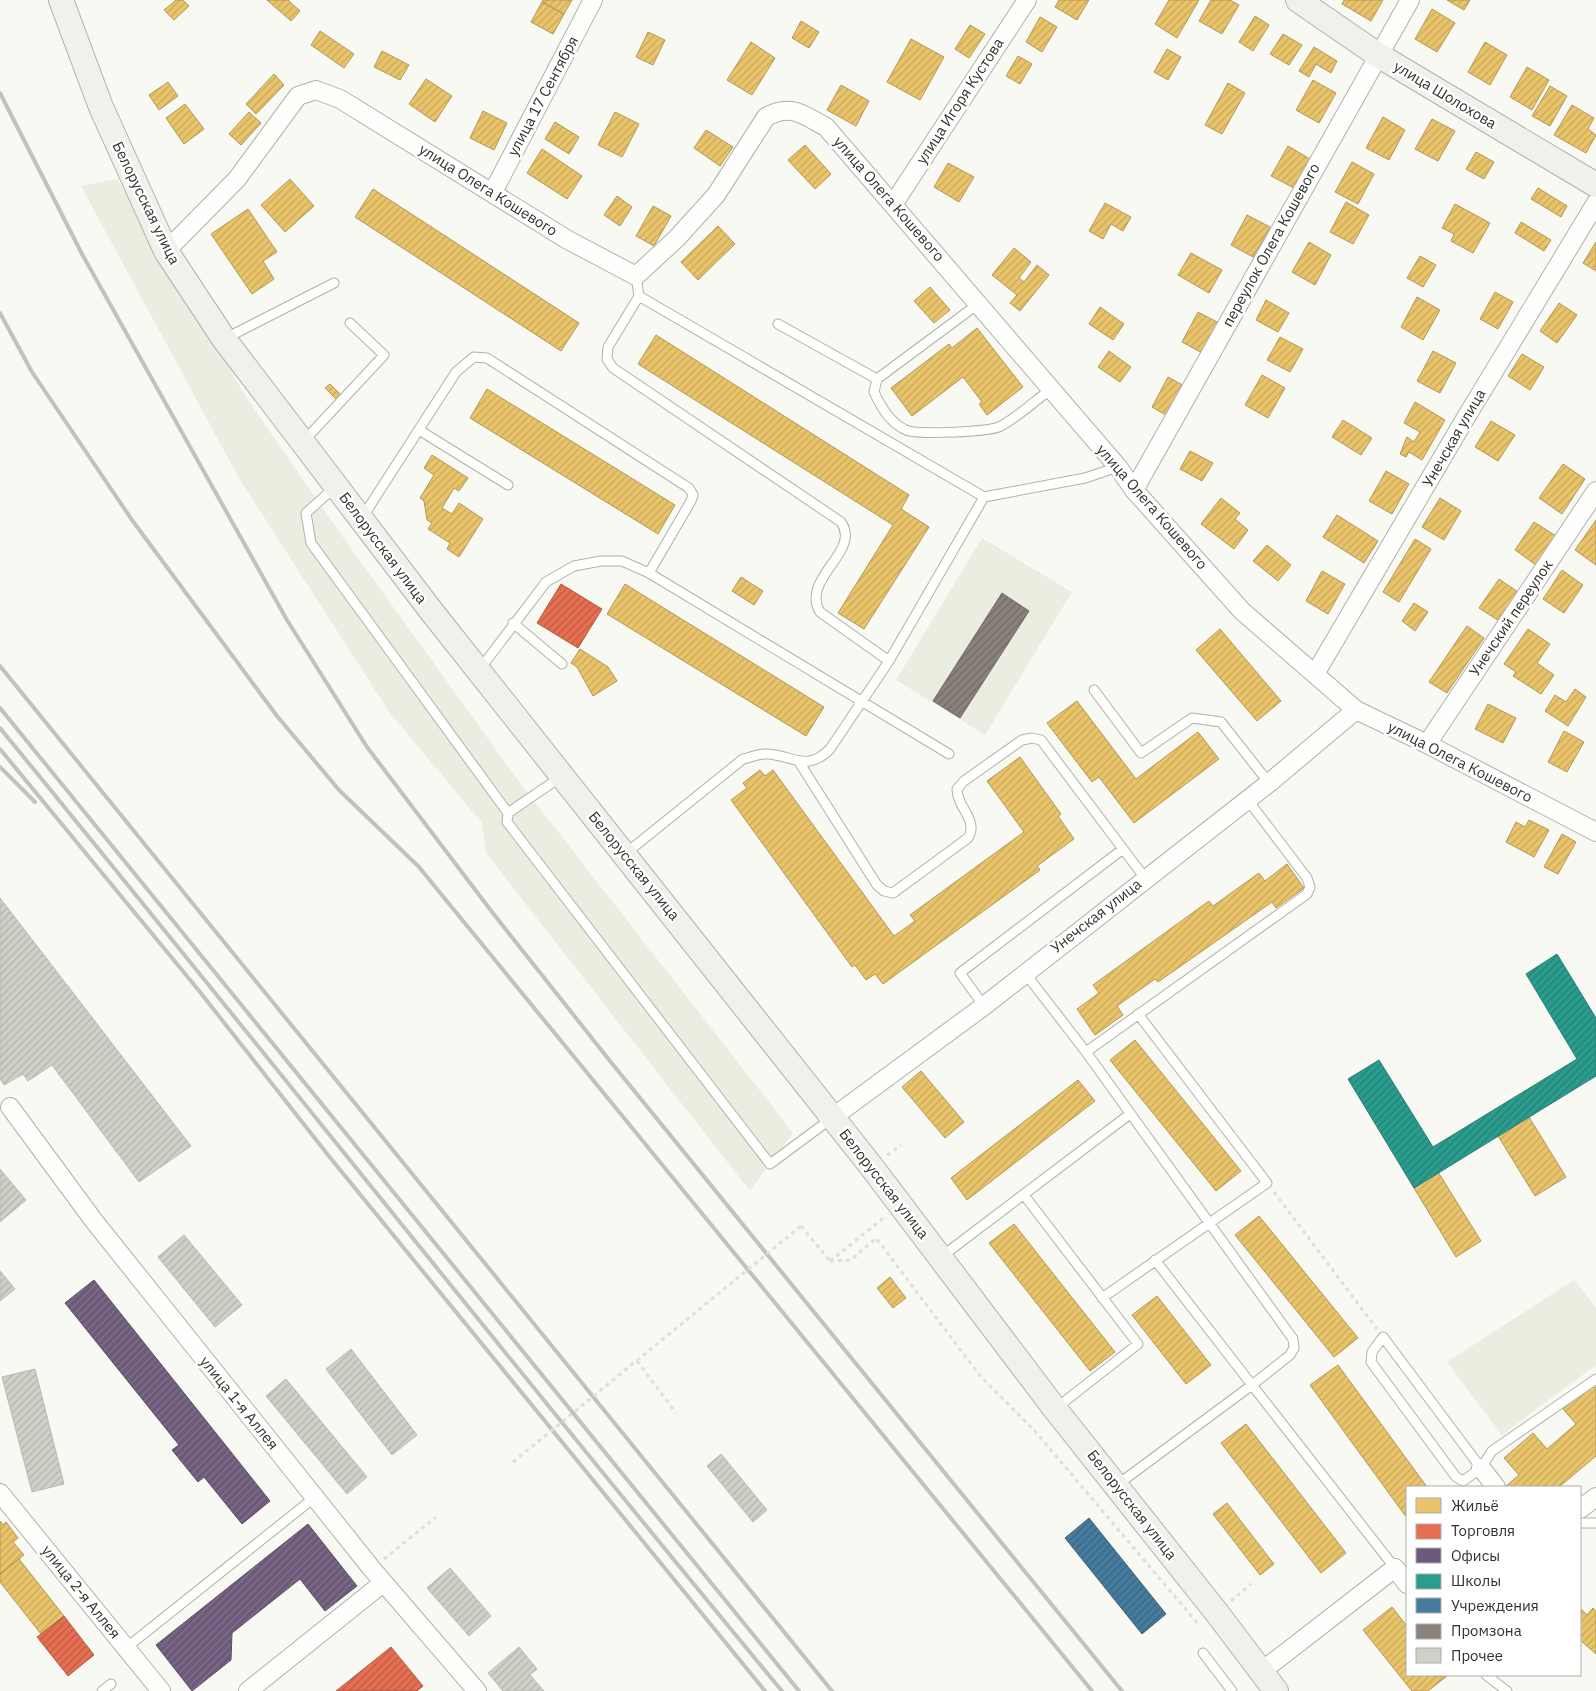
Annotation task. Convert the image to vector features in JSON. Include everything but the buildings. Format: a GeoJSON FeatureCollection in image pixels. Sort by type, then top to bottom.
{"type":"FeatureCollection","features":[{"type":"Feature","properties":{"kind":"main road","name":"Белорусская улица"},"geometry":{"type":"LineString","coordinates":[[62,0],[100,107],[166,251],[224,339],[479,671],[833,1117],[1055,1409],[1276,1691]]}},
{"type":"Feature","properties":{"kind":"main road","name":"улица Шолохова"},"geometry":{"type":"LineString","coordinates":[[1298,0],[1378,55],[1596,185]]}},
{"type":"Feature","properties":{"kind":"street","name":"улица 17 Сентября"},"geometry":{"type":"LineString","coordinates":[[493,192],[593,0]]}},
{"type":"Feature","properties":{"kind":"street","name":"улица Игоря Кустова"},"geometry":{"type":"LineString","coordinates":[[894,203],[1027,0]]}},
{"type":"Feature","properties":{"kind":"street","name":"переулок Олега Кошевого"},"geometry":{"type":"LineString","coordinates":[[1134,490],[1410,0]]}},
{"type":"Feature","properties":{"kind":"street","name":"улица Олега Кошевого"},"geometry":{"type":"LineString","coordinates":[[166,251],[238,179],[298,96],[316,90],[340,99],[568,240],[636,276],[677,238],[716,195],[766,117],[778,110],[792,110],[826,127],[894,203],[1118,467],[1134,490],[1242,611],[1356,710],[1427,744],[1596,832]]}},
{"type":"Feature","properties":{"kind":"street","name":"Унечская улица"},"geometry":{"type":"LineString","coordinates":[[1315,674],[1470,410],[1596,204]]}},
{"type":"Feature","properties":{"kind":"street","name":"Унечский переулок"},"geometry":{"type":"LineString","coordinates":[[1427,744],[1596,491]]}},
{"type":"Feature","properties":{"kind":"street","name":"Унечская улица"},"geometry":{"type":"LineString","coordinates":[[833,1117],[984,1006],[1145,878],[1269,783],[1356,710]]}},
{"type":"Feature","properties":{"kind":"street","name":"улица 1-я Аллея"},"geometry":{"type":"LineString","coordinates":[[10,1108],[94,1222],[383,1583],[477,1691]]}},
{"type":"Feature","properties":{"kind":"street"},"geometry":{"type":"LineString","coordinates":[[1480,1468],[1495,1486]]}},
{"type":"Feature","properties":{"kind":"street","name":"улица 2-я Аллея"},"geometry":{"type":"LineString","coordinates":[[0,1493],[161,1691]]}},
{"type":"Feature","properties":{"kind":"street"},"geometry":{"type":"LineString","coordinates":[[1581,1508],[1596,1497]]}},
{"type":"Feature","properties":{"kind":"street"},"geometry":{"type":"LineString","coordinates":[[1262,1671],[1395,1568],[1406,1583]]}},
{"type":"Feature","properties":{"kind":"street"},"geometry":{"type":"LineString","coordinates":[[248,1691],[383,1583]]}},
{"type":"Feature","properties":{"kind":"lane"},"geometry":{"type":"LineString","coordinates":[[636,276],[639,296],[608,347],[607,359],[613,368],[841,522],[846,530],[846,540],[815,592],[815,603],[820,612],[889,661]]}},
{"type":"Feature","properties":{"kind":"lane"},"geometry":{"type":"LineString","coordinates":[[224,339],[334,283]]}},
{"type":"Feature","properties":{"kind":"lane"},"geometry":{"type":"LineString","coordinates":[[639,296],[984,497],[1085,478],[1118,467]]}},
{"type":"Feature","properties":{"kind":"lane"},"geometry":{"type":"LineString","coordinates":[[978,304],[877,378],[874,392],[883,410],[896,423],[916,432],[986,430],[1000,427],[1050,389]]}},
{"type":"Feature","properties":{"kind":"lane"},"geometry":{"type":"LineString","coordinates":[[303,443],[384,355],[350,323]]}},
{"type":"Feature","properties":{"kind":"lane"},"geometry":{"type":"LineString","coordinates":[[778,324],[877,378]]}},
{"type":"Feature","properties":{"kind":"lane"},"geometry":{"type":"LineString","coordinates":[[362,518],[456,372],[474,357],[487,358],[689,488],[693,495],[691,501],[649,573]]}},
{"type":"Feature","properties":{"kind":"lane"},"geometry":{"type":"LineString","coordinates":[[419,430],[508,485]]}},
{"type":"Feature","properties":{"kind":"lane"},"geometry":{"type":"LineString","coordinates":[[337,486],[306,512],[311,543],[508,813],[507,822],[770,1164],[833,1117]]}},
{"type":"Feature","properties":{"kind":"lane"},"geometry":{"type":"LineString","coordinates":[[624,854],[743,759],[766,754],[799,762],[812,762],[822,757],[889,661],[984,497]]}},
{"type":"Feature","properties":{"kind":"lane"},"geometry":{"type":"LineString","coordinates":[[479,671],[513,623],[546,582],[574,566],[622,561],[649,573],[949,754]]}},
{"type":"Feature","properties":{"kind":"lane"},"geometry":{"type":"LineString","coordinates":[[513,623],[562,664]]}},
{"type":"Feature","properties":{"kind":"lane"},"geometry":{"type":"LineString","coordinates":[[1094,690],[1141,753],[1192,718],[1221,722],[1269,783]]}},
{"type":"Feature","properties":{"kind":"lane"},"geometry":{"type":"LineString","coordinates":[[799,762],[877,885],[884,891],[893,893],[968,838],[972,831],[971,822],[957,799],[957,789],[964,781],[1022,740],[1032,738],[1041,740],[1145,878]]}},
{"type":"Feature","properties":{"kind":"lane"},"geometry":{"type":"LineString","coordinates":[[508,813],[562,776]]}},
{"type":"Feature","properties":{"kind":"lane"},"geometry":{"type":"LineString","coordinates":[[1086,1052],[1307,894],[1310,886],[1307,878],[1247,799]]}},
{"type":"Feature","properties":{"kind":"lane"},"geometry":{"type":"LineString","coordinates":[[984,1006],[960,973],[1123,849]]}},
{"type":"Feature","properties":{"kind":"lane"},"geometry":{"type":"LineString","coordinates":[[1025,973],[1086,1052],[1293,1340],[1294,1348],[1290,1356],[1117,1486]]}},
{"type":"Feature","properties":{"kind":"lane"},"geometry":{"type":"LineString","coordinates":[[1102,1298],[1267,1183],[1138,1014]]}},
{"type":"Feature","properties":{"kind":"lane"},"geometry":{"type":"LineString","coordinates":[[940,1257],[1024,1196],[1130,1114]]}},
{"type":"Feature","properties":{"kind":"lane"},"geometry":{"type":"LineString","coordinates":[[1024,1196],[1138,1344],[1055,1409]]}},
{"type":"Feature","properties":{"kind":"lane"},"geometry":{"type":"LineString","coordinates":[[1155,1260],[1395,1568]]}},
{"type":"Feature","properties":{"kind":"lane"},"geometry":{"type":"LineString","coordinates":[[1480,1468],[1383,1337],[1372,1352],[1371,1362],[1456,1477],[1463,1481],[1480,1468],[1492,1451],[1596,1379]]}},
{"type":"Feature","properties":{"kind":"lane"},"geometry":{"type":"LineString","coordinates":[[126,1648],[315,1497]]}},
{"type":"Feature","properties":{"kind":"lane"},"geometry":{"type":"LineString","coordinates":[[1581,1523],[1596,1523]]}},
{"type":"Feature","properties":{"kind":"lane"},"geometry":{"type":"LineString","coordinates":[[1203,1654],[1232,1691]]}},
{"type":"Feature","properties":{"kind":"lane"},"geometry":{"type":"LineString","coordinates":[[1487,1676],[1507,1691]]}},
{"type":"Feature","properties":{"kind":"lane"},"geometry":{"type":"LineString","coordinates":[[102,1691],[111,1684]]}},
{"type":"Feature","properties":{"kind":"path"},"geometry":{"type":"LineString","coordinates":[[1267,1183],[1383,1337]]}},
{"type":"Feature","properties":{"kind":"path"},"geometry":{"type":"LineString","coordinates":[[830,1261],[886,1216],[883,1208]]}},
{"type":"Feature","properties":{"kind":"path"},"geometry":{"type":"LineString","coordinates":[[513,1462],[801,1226],[830,1261]]}},
{"type":"Feature","properties":{"kind":"path"},"geometry":{"type":"LineString","coordinates":[[830,1261],[851,1260],[876,1238],[981,1377],[1034,1430],[1199,1625]]}},
{"type":"Feature","properties":{"kind":"path"},"geometry":{"type":"LineString","coordinates":[[637,1361],[676,1413]]}},
{"type":"Feature","properties":{"kind":"path"},"geometry":{"type":"LineString","coordinates":[[372,1569],[436,1517]]}},
{"type":"Feature","properties":{"kind":"shaded area"},"geometry":{"type":"Polygon","coordinates":[[[117,179],[248,400],[345,540],[520,783],[793,1133],[750,1191],[486,853],[482,823],[390,713],[240,480],[81,186],[117,179]]]}},
{"type":"Feature","properties":{"kind":"shaded area"},"geometry":{"type":"Polygon","coordinates":[[[982,538],[1072,592],[985,735],[896,680],[982,538]]]}},
{"type":"Feature","properties":{"kind":"shaded area"},"geometry":{"type":"Polygon","coordinates":[[[1574,1280],[1596,1308],[1596,1365],[1502,1435],[1447,1362],[1574,1280]]]}},
{"type":"Feature","properties":{"kind":"railway"},"geometry":{"type":"LineString","coordinates":[[0,93],[82,254],[287,620],[367,747],[492,912],[610,1061],[1122,1691]]}},
{"type":"Feature","properties":{"kind":"railway"},"geometry":{"type":"LineString","coordinates":[[0,313],[32,372],[132,520],[277,716],[339,790],[419,867],[1092,1691]]}},
{"type":"Feature","properties":{"kind":"railway"},"geometry":{"type":"LineString","coordinates":[[0,666],[832,1691]]}},
{"type":"Feature","properties":{"kind":"railway"},"geometry":{"type":"LineString","coordinates":[[0,708],[799,1691]]}},
{"type":"Feature","properties":{"kind":"railway"},"geometry":{"type":"LineString","coordinates":[[0,728],[585,1451],[782,1691]]}},
{"type":"Feature","properties":{"kind":"railway"},"geometry":{"type":"LineString","coordinates":[[0,749],[200,992],[328,1155],[765,1691]]}},
{"type":"Feature","properties":{"kind":"railway"},"geometry":{"type":"LineString","coordinates":[[0,767],[35,802]]}}]}
